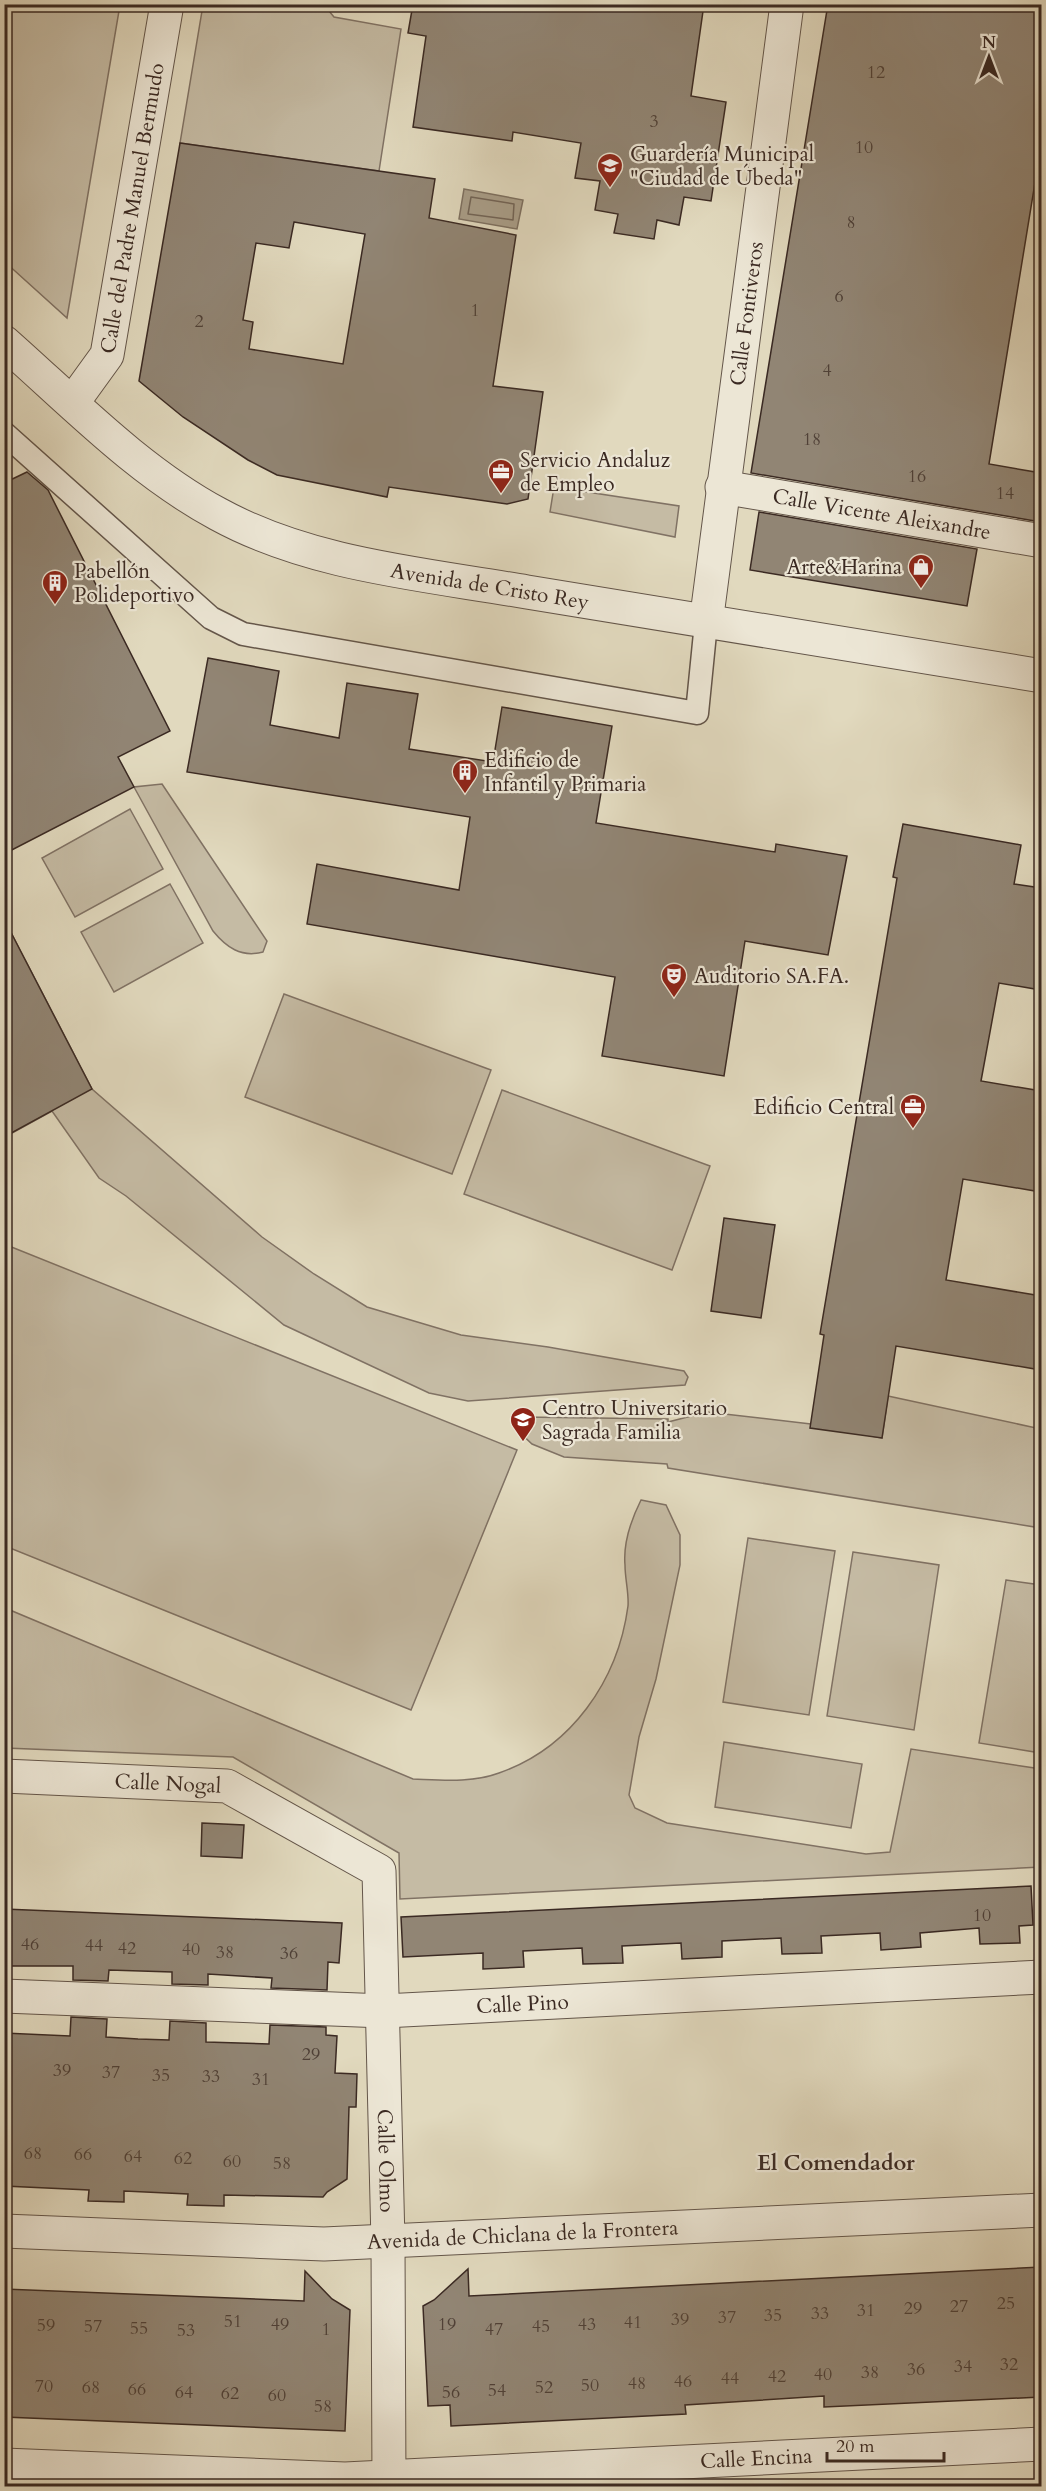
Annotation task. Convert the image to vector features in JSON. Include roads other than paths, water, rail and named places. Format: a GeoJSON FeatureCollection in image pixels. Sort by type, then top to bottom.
{"type":"FeatureCollection","features":[{"type":"Feature","properties":{"kind":"street","name":"Calle del Padre Manuel Bermudo"},"geometry":{"type":"LineString","coordinates":[[73,402],[107,355],[167,4]]}},
{"type":"Feature","properties":{"kind":"street","name":"Calle Fontiveros"},"geometry":{"type":"LineString","coordinates":[[705,623],[788,4]]}},
{"type":"Feature","properties":{"kind":"street","name":"Avenida de Cristo Rey"},"geometry":{"type":"LineString","coordinates":[[4,342],[156,475],[187,497],[237,524],[277,540],[362,563],[705,623],[1041,676]]}},
{"type":"Feature","properties":{"kind":"street","name":"Calle Vicente Aleixandre"},"geometry":{"type":"LineString","coordinates":[[722,487],[1041,541]]}},
{"type":"Feature","properties":{"kind":"street","name":"Calle Nogal"},"geometry":{"type":"LineString","coordinates":[[4,1776],[227,1786],[379,1871]]}},
{"type":"Feature","properties":{"kind":"street","name":"Calle Olmo"},"geometry":{"type":"LineString","coordinates":[[379,1871],[388,2242],[389,2481]]}},
{"type":"Feature","properties":{"kind":"street","name":"Calle Pino"},"geometry":{"type":"LineString","coordinates":[[4,1996],[384,2011],[1041,1977]]}},
{"type":"Feature","properties":{"kind":"street","name":"Avenida de Chiclana de la Frontera"},"geometry":{"type":"LineString","coordinates":[[4,2231],[324,2244],[1041,2210]]}},
{"type":"Feature","properties":{"kind":"street","name":"Calle Encina"},"geometry":{"type":"LineString","coordinates":[[4,2465],[389,2481],[1041,2445]]}},
{"type":"Feature","properties":{"kind":"lane"},"geometry":{"type":"LineString","coordinates":[[4,433],[211,618],[243,634],[697,712],[705,623]]}},
{"type":"Feature","properties":{"kind":"water"},"geometry":{"type":"Polygon","coordinates":[[[464,189],[523,200],[517,229],[459,219],[464,189]]]}},
{"type":"Feature","properties":{"kind":"place","name":"Guardería Municipal \"Ciudad de Úbeda\""},"geometry":{"type":"Point","coordinates":[610,189]}},
{"type":"Feature","properties":{"kind":"place","name":"Servicio Andaluz de Empleo"},"geometry":{"type":"Point","coordinates":[501,495]}},
{"type":"Feature","properties":{"kind":"place","name":"Arte&Harina"},"geometry":{"type":"Point","coordinates":[921,590]}},
{"type":"Feature","properties":{"kind":"place","name":"Pabellón Polideportivo"},"geometry":{"type":"Point","coordinates":[55,606]}},
{"type":"Feature","properties":{"kind":"place","name":"Edificio de Infantil y Primaria"},"geometry":{"type":"Point","coordinates":[465,795]}},
{"type":"Feature","properties":{"kind":"place","name":"Auditorio SA.FA."},"geometry":{"type":"Point","coordinates":[674,999]}},
{"type":"Feature","properties":{"kind":"place","name":"Edificio Central"},"geometry":{"type":"Point","coordinates":[913,1130]}},
{"type":"Feature","properties":{"kind":"place","name":"Centro Universitario Sagrada Familia"},"geometry":{"type":"Point","coordinates":[523,1443]}},
{"type":"Feature","properties":{"kind":"district","name":"El Comendador"},"geometry":{"type":"Point","coordinates":[836,2163]}}]}
